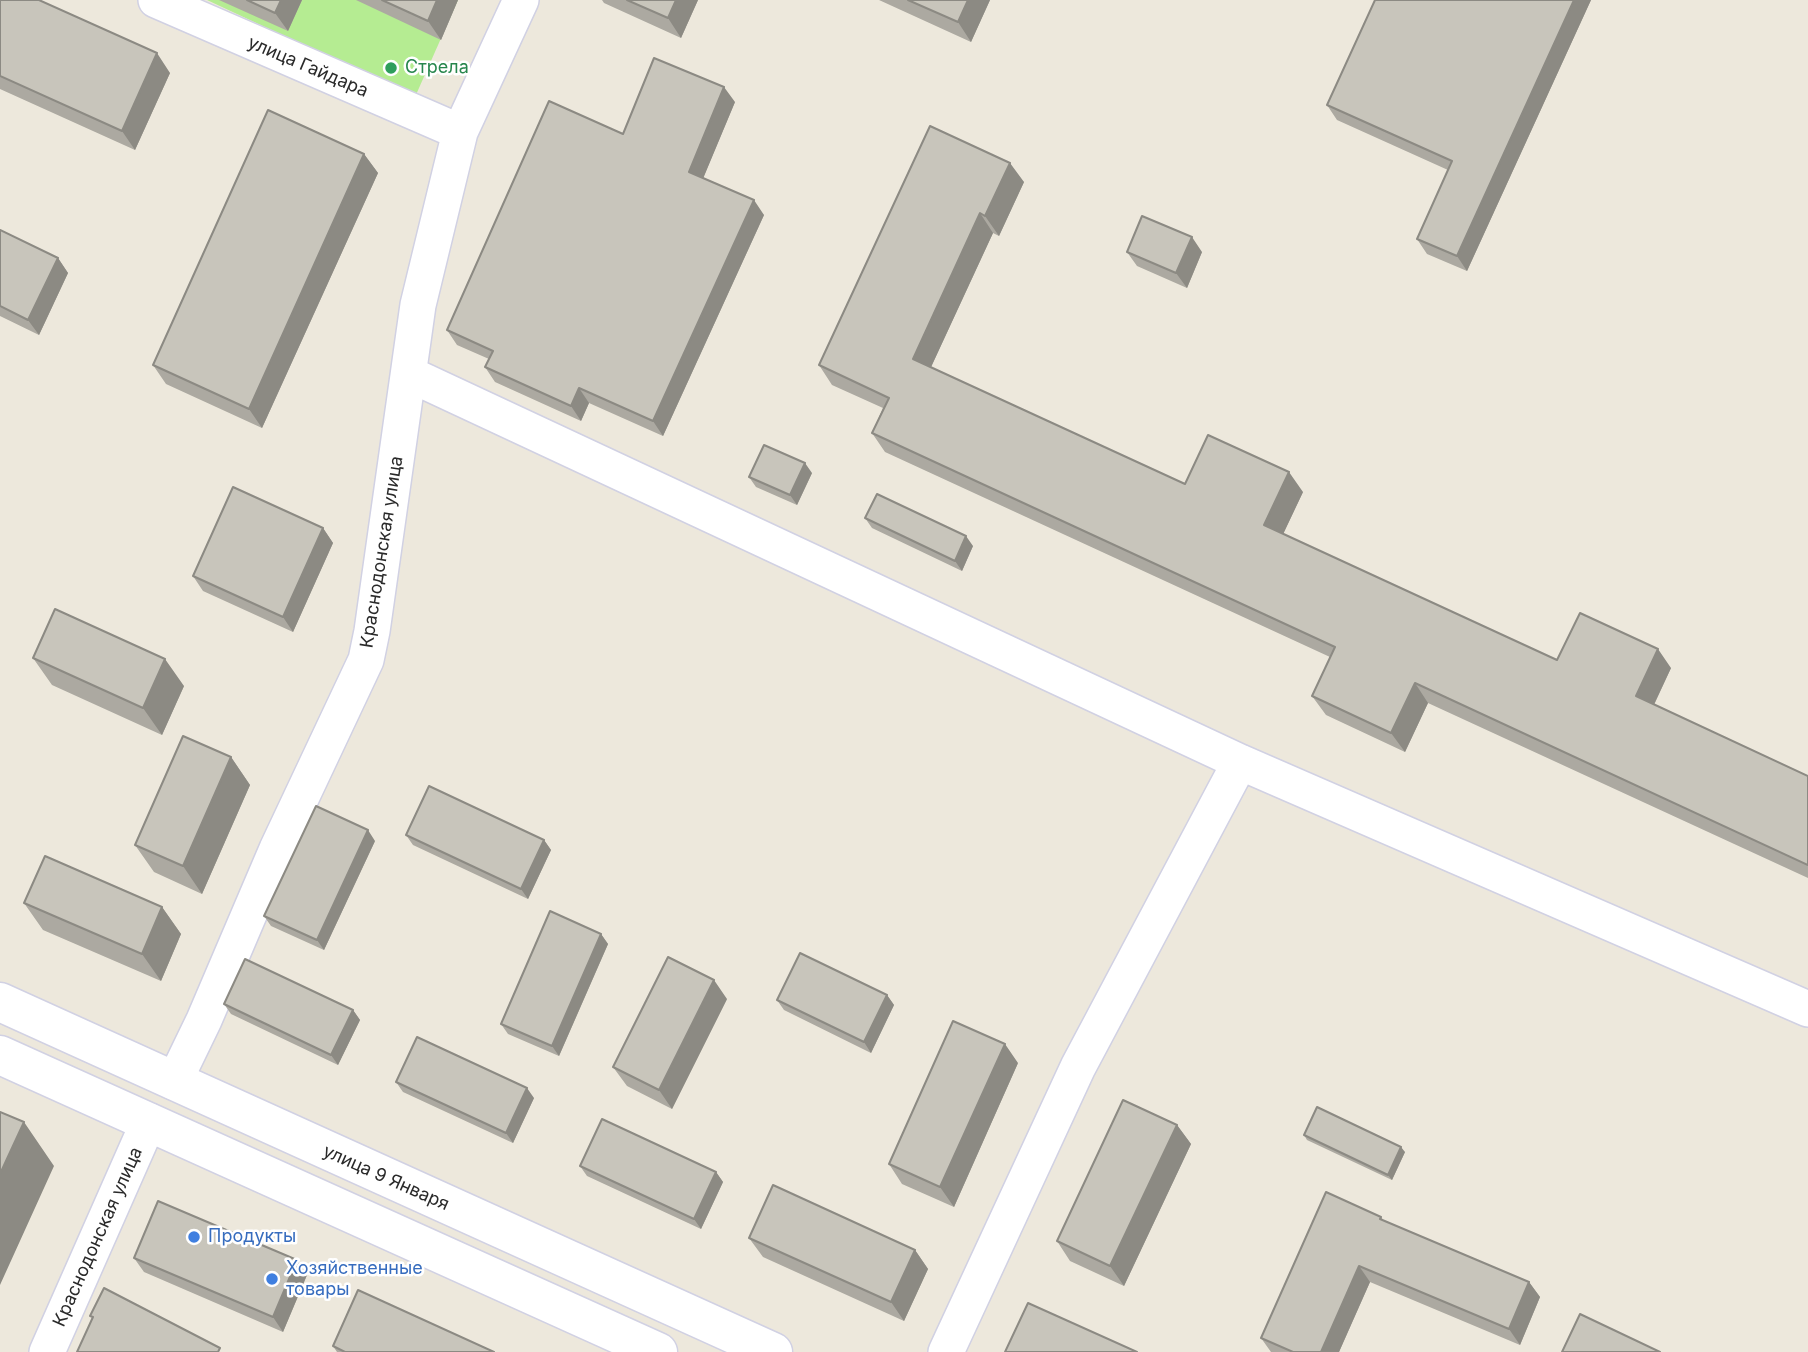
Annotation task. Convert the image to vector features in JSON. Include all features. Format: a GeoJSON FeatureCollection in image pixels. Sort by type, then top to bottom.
{"type":"FeatureCollection","features":[{"type":"Feature","properties":{"kind":"main road","name":"улица 9 Января"},"geometry":{"type":"LineString","coordinates":[[0,1002],[773,1352]]}},
{"type":"Feature","properties":{"kind":"main road"},"geometry":{"type":"LineString","coordinates":[[0,1055],[658,1352]]}},
{"type":"Feature","properties":{"kind":"street","name":"улица Гайдара"},"geometry":{"type":"LineString","coordinates":[[156,0],[460,132]]}},
{"type":"Feature","properties":{"kind":"street","name":"Краснодонская улица"},"geometry":{"type":"LineString","coordinates":[[174,1082],[204,1020],[277,849],[366,660],[418,305],[460,132],[521,0]]}},
{"type":"Feature","properties":{"kind":"street"},"geometry":{"type":"LineString","coordinates":[[409,374],[1240,762],[1808,1009]]}},
{"type":"Feature","properties":{"kind":"street"},"geometry":{"type":"LineString","coordinates":[[946,1352],[1078,1067],[1240,762]]}},
{"type":"Feature","properties":{"kind":"street","name":"Краснодонская улица"},"geometry":{"type":"LineString","coordinates":[[47,1352],[149,1121]]}},
{"type":"Feature","properties":{"kind":"green space","name":"Стрела"},"geometry":{"type":"Polygon","coordinates":[[[207,0],[458,0],[415,97],[207,0]]]}},
{"type":"Feature","properties":{"kind":"building"},"geometry":{"type":"Polygon","coordinates":[[[0,0],[39,0],[157,53],[122,131],[0,76],[0,0]]]}},
{"type":"Feature","properties":{"kind":"building"},"geometry":{"type":"Polygon","coordinates":[[[247,0],[281,0],[275,13],[247,0]]]}},
{"type":"Feature","properties":{"kind":"building"},"geometry":{"type":"Polygon","coordinates":[[[382,0],[437,0],[428,21],[382,0]]]}},
{"type":"Feature","properties":{"kind":"building"},"geometry":{"type":"Polygon","coordinates":[[[627,0],[676,0],[668,18],[627,0]]]}},
{"type":"Feature","properties":{"kind":"building"},"geometry":{"type":"Polygon","coordinates":[[[908,0],[968,0],[958,22],[908,0]]]}},
{"type":"Feature","properties":{"kind":"building"},"geometry":{"type":"Polygon","coordinates":[[[1375,0],[1574,0],[1457,256],[1417,239],[1452,161],[1327,105],[1375,0]]]}},
{"type":"Feature","properties":{"kind":"building"},"geometry":{"type":"Polygon","coordinates":[[[654,58],[724,87],[689,172],[754,200],[653,421],[579,388],[571,406],[485,367],[493,351],[447,330],[549,101],[623,134],[654,58]]]}},
{"type":"Feature","properties":{"kind":"building"},"geometry":{"type":"Polygon","coordinates":[[[268,110],[364,154],[249,409],[153,365],[268,110]]]}},
{"type":"Feature","properties":{"kind":"building"},"geometry":{"type":"Polygon","coordinates":[[[930,126],[1010,163],[985,216],[980,213],[913,359],[1185,484],[1208,435],[1289,472],[1264,525],[1557,660],[1580,613],[1658,649],[1636,696],[1808,776],[1808,865],[1415,683],[1391,733],[1312,696],[1335,647],[872,433],[889,398],[819,365],[930,126]]]}},
{"type":"Feature","properties":{"kind":"building"},"geometry":{"type":"Polygon","coordinates":[[[1142,216],[1192,237],[1176,273],[1127,252],[1142,216]]]}},
{"type":"Feature","properties":{"kind":"building"},"geometry":{"type":"Polygon","coordinates":[[[0,230],[58,258],[28,320],[0,306],[0,230]]]}},
{"type":"Feature","properties":{"kind":"building"},"geometry":{"type":"Polygon","coordinates":[[[764,445],[805,463],[790,495],[749,477],[764,445]]]}},
{"type":"Feature","properties":{"kind":"building"},"geometry":{"type":"Polygon","coordinates":[[[233,487],[323,528],[283,617],[193,576],[233,487]]]}},
{"type":"Feature","properties":{"kind":"building"},"geometry":{"type":"Polygon","coordinates":[[[877,494],[966,536],[955,561],[865,518],[877,494]]]}},
{"type":"Feature","properties":{"kind":"building"},"geometry":{"type":"Polygon","coordinates":[[[55,609],[165,659],[143,708],[33,658],[55,609]]]}},
{"type":"Feature","properties":{"kind":"building"},"geometry":{"type":"Polygon","coordinates":[[[183,736],[231,757],[183,866],[135,845],[183,736]]]}},
{"type":"Feature","properties":{"kind":"building"},"geometry":{"type":"Polygon","coordinates":[[[429,786],[544,840],[521,889],[406,835],[429,786]]]}},
{"type":"Feature","properties":{"kind":"building"},"geometry":{"type":"Polygon","coordinates":[[[316,806],[368,830],[317,940],[264,916],[316,806]]]}},
{"type":"Feature","properties":{"kind":"building"},"geometry":{"type":"Polygon","coordinates":[[[45,856],[162,907],[142,954],[24,903],[45,856]]]}},
{"type":"Feature","properties":{"kind":"building"},"geometry":{"type":"Polygon","coordinates":[[[550,911],[601,934],[552,1046],[501,1024],[550,911]]]}},
{"type":"Feature","properties":{"kind":"building"},"geometry":{"type":"Polygon","coordinates":[[[800,953],[887,995],[864,1042],[777,1000],[800,953]]]}},
{"type":"Feature","properties":{"kind":"building"},"geometry":{"type":"Polygon","coordinates":[[[668,957],[714,980],[659,1090],[613,1067],[668,957]]]}},
{"type":"Feature","properties":{"kind":"building"},"geometry":{"type":"Polygon","coordinates":[[[245,959],[353,1010],[331,1055],[224,1004],[245,959]]]}},
{"type":"Feature","properties":{"kind":"building"},"geometry":{"type":"Polygon","coordinates":[[[953,1021],[1005,1044],[940,1187],[889,1164],[953,1021]]]}},
{"type":"Feature","properties":{"kind":"building"},"geometry":{"type":"Polygon","coordinates":[[[417,1037],[527,1088],[506,1133],[396,1082],[417,1037]]]}},
{"type":"Feature","properties":{"kind":"building"},"geometry":{"type":"Polygon","coordinates":[[[1123,1100],[1177,1125],[1110,1266],[1057,1241],[1123,1100]]]}},
{"type":"Feature","properties":{"kind":"building"},"geometry":{"type":"Polygon","coordinates":[[[1317,1107],[1401,1147],[1388,1175],[1304,1135],[1317,1107]]]}},
{"type":"Feature","properties":{"kind":"building"},"geometry":{"type":"Polygon","coordinates":[[[0,1112],[24,1122],[0,1174],[0,1112]]]}},
{"type":"Feature","properties":{"kind":"building"},"geometry":{"type":"Polygon","coordinates":[[[602,1119],[716,1172],[694,1219],[580,1166],[602,1119]]]}},
{"type":"Feature","properties":{"kind":"building"},"geometry":{"type":"Polygon","coordinates":[[[773,1185],[915,1250],[891,1302],[749,1238],[773,1185]]]}},
{"type":"Feature","properties":{"kind":"building"},"geometry":{"type":"Polygon","coordinates":[[[1326,1192],[1381,1217],[1380,1219],[1529,1282],[1509,1329],[1359,1266],[1321,1352],[1293,1352],[1261,1338],[1326,1192]]]}},
{"type":"Feature","properties":{"kind":"building"},"geometry":{"type":"Polygon","coordinates":[[[158,1201],[297,1260],[273,1317],[134,1258],[158,1201]]]}},
{"type":"Feature","properties":{"kind":"building"},"geometry":{"type":"Polygon","coordinates":[[[104,1288],[220,1348],[218,1352],[77,1352],[104,1288]]]}},
{"type":"Feature","properties":{"kind":"building"},"geometry":{"type":"Polygon","coordinates":[[[358,1290],[494,1352],[345,1352],[333,1346],[358,1290]]]}},
{"type":"Feature","properties":{"kind":"building"},"geometry":{"type":"Polygon","coordinates":[[[1028,1303],[1137,1352],[1005,1352],[1028,1303]]]}},
{"type":"Feature","properties":{"kind":"building"},"geometry":{"type":"Polygon","coordinates":[[[1580,1314],[1660,1352],[1562,1352],[1580,1314]]]}},
{"type":"Feature","properties":{"kind":"place","name":"Стрела"},"geometry":{"type":"Point","coordinates":[391,68]}},
{"type":"Feature","properties":{"kind":"place","name":"Продукты"},"geometry":{"type":"Point","coordinates":[194,1237]}},
{"type":"Feature","properties":{"kind":"place","name":"Хозяйственные товары"},"geometry":{"type":"Point","coordinates":[272,1279]}}]}
